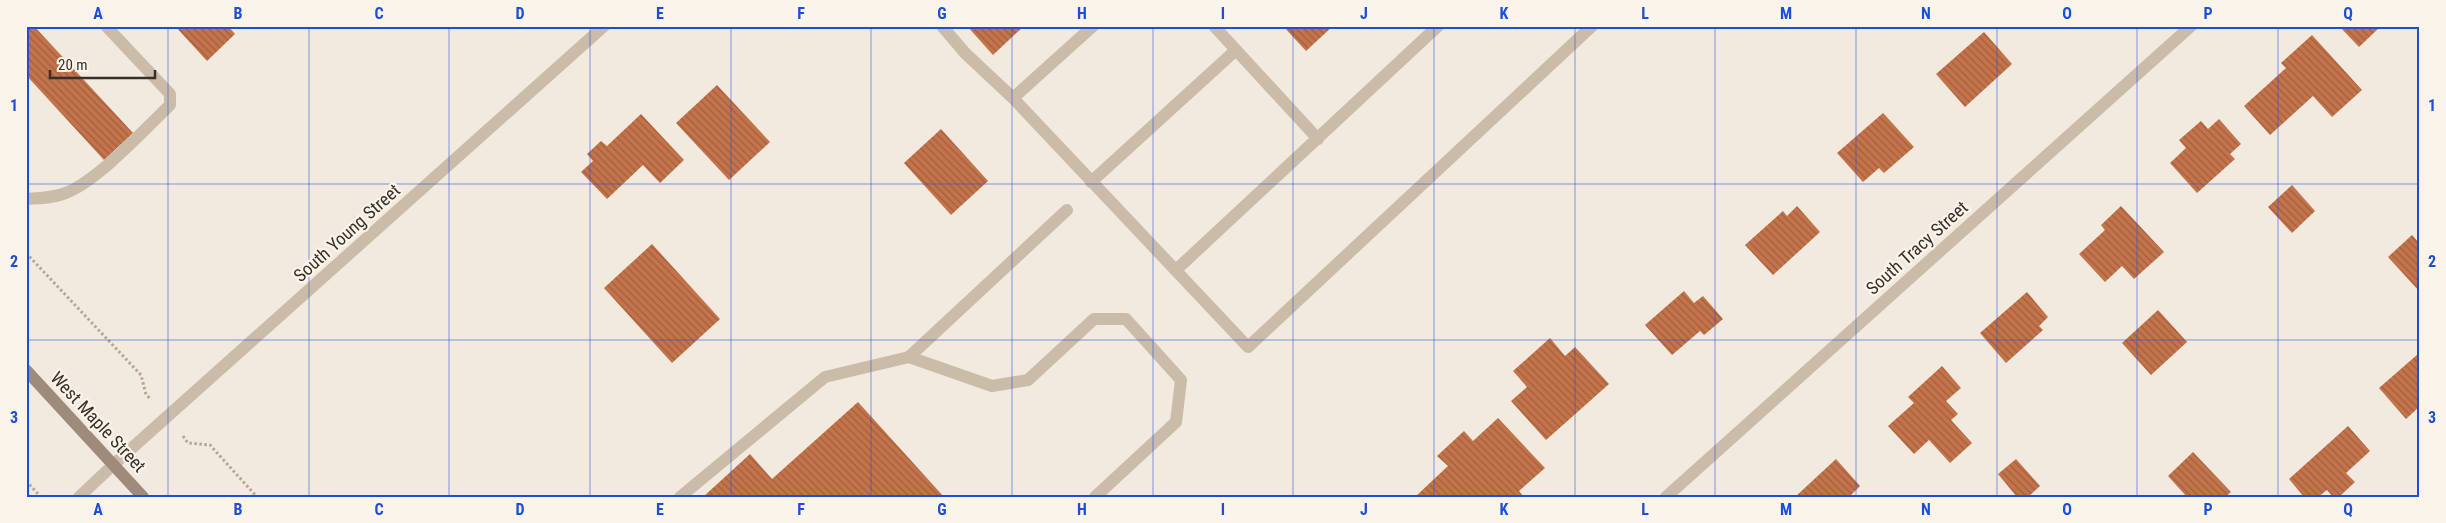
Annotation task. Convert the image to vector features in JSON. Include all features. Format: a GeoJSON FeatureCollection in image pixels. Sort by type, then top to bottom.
{"type":"FeatureCollection","features":[{"type":"Feature","properties":{"kind":"main road","name":"West Maple Street"},"geometry":{"type":"LineString","coordinates":[[26,370],[143,497]]}},
{"type":"Feature","properties":{"kind":"street"},"geometry":{"type":"LineString","coordinates":[[26,199],[67,193],[89,180],[170,105],[170,94],[106,26]]}},
{"type":"Feature","properties":{"kind":"street","name":"South Young Street"},"geometry":{"type":"LineString","coordinates":[[79,497],[113,464],[604,26]]}},
{"type":"Feature","properties":{"kind":"street"},"geometry":{"type":"LineString","coordinates":[[942,26],[964,53],[1013,98],[1248,347],[1592,26]]}},
{"type":"Feature","properties":{"kind":"street"},"geometry":{"type":"LineString","coordinates":[[1013,98],[1093,26]]}},
{"type":"Feature","properties":{"kind":"street"},"geometry":{"type":"LineString","coordinates":[[1214,26],[1318,139]]}},
{"type":"Feature","properties":{"kind":"street"},"geometry":{"type":"LineString","coordinates":[[1176,270],[1438,26]]}},
{"type":"Feature","properties":{"kind":"street","name":"South Tracy Street"},"geometry":{"type":"LineString","coordinates":[[1666,497],[2191,26]]}},
{"type":"Feature","properties":{"kind":"street"},"geometry":{"type":"LineString","coordinates":[[1092,182],[1236,50]]}},
{"type":"Feature","properties":{"kind":"street"},"geometry":{"type":"LineString","coordinates":[[680,497],[824,377],[909,357],[1066,210]]}},
{"type":"Feature","properties":{"kind":"street"},"geometry":{"type":"LineString","coordinates":[[909,357],[992,386],[1028,380],[1094,319],[1126,319],[1181,380],[1176,422],[1095,497]]}},
{"type":"Feature","properties":{"kind":"path"},"geometry":{"type":"LineString","coordinates":[[26,253],[141,375],[146,394],[188,443],[210,445],[257,497]]}},
{"type":"Feature","properties":{"kind":"path"},"geometry":{"type":"LineString","coordinates":[[26,481],[41,497]]}},
{"type":"Feature","properties":{"kind":"building"},"geometry":{"type":"Polygon","coordinates":[[[26,26],[34,26],[133,133],[104,160],[26,75],[26,26]]]}},
{"type":"Feature","properties":{"kind":"building"},"geometry":{"type":"Polygon","coordinates":[[[175,26],[228,26],[235,34],[207,61],[175,26]]]}},
{"type":"Feature","properties":{"kind":"building"},"geometry":{"type":"Polygon","coordinates":[[[967,26],[1024,26],[993,55],[967,26]]]}},
{"type":"Feature","properties":{"kind":"building"},"geometry":{"type":"Polygon","coordinates":[[[1283,26],[1333,26],[1306,51],[1283,26]]]}},
{"type":"Feature","properties":{"kind":"building"},"geometry":{"type":"Polygon","coordinates":[[[2339,26],[2381,26],[2359,47],[2339,26]]]}},
{"type":"Feature","properties":{"kind":"building"},"geometry":{"type":"Polygon","coordinates":[[[1984,32],[2012,64],[1965,107],[1936,74],[1984,32]]]}},
{"type":"Feature","properties":{"kind":"building"},"geometry":{"type":"Polygon","coordinates":[[[2312,35],[2362,90],[2332,117],[2313,96],[2270,135],[2244,106],[2286,68],[2281,63],[2312,35]]]}},
{"type":"Feature","properties":{"kind":"building"},"geometry":{"type":"Polygon","coordinates":[[[717,85],[770,142],[729,180],[676,123],[717,85]]]}},
{"type":"Feature","properties":{"kind":"building"},"geometry":{"type":"Polygon","coordinates":[[[1883,113],[1914,147],[1884,173],[1879,168],[1863,182],[1837,153],[1883,113]]]}},
{"type":"Feature","properties":{"kind":"building"},"geometry":{"type":"Polygon","coordinates":[[[641,114],[684,160],[660,183],[643,165],[607,199],[581,172],[593,161],[587,154],[601,141],[607,146],[641,114]]]}},
{"type":"Feature","properties":{"kind":"building"},"geometry":{"type":"Polygon","coordinates":[[[2219,119],[2241,144],[2230,154],[2235,159],[2197,193],[2170,163],[2186,148],[2179,140],[2201,121],[2208,129],[2219,119]]]}},
{"type":"Feature","properties":{"kind":"building"},"geometry":{"type":"Polygon","coordinates":[[[941,129],[988,181],[951,215],[904,163],[941,129]]]}},
{"type":"Feature","properties":{"kind":"building"},"geometry":{"type":"Polygon","coordinates":[[[2292,185],[2315,211],[2292,233],[2268,207],[2292,185]]]}},
{"type":"Feature","properties":{"kind":"building"},"geometry":{"type":"Polygon","coordinates":[[[1797,206],[1820,232],[1773,275],[1745,245],[1783,211],[1787,216],[1797,206]]]}},
{"type":"Feature","properties":{"kind":"building"},"geometry":{"type":"Polygon","coordinates":[[[2121,206],[2164,252],[2134,279],[2122,266],[2105,282],[2079,254],[2105,230],[2101,225],[2121,206]]]}},
{"type":"Feature","properties":{"kind":"building"},"geometry":{"type":"Polygon","coordinates":[[[2412,235],[2420,244],[2420,292],[2388,257],[2412,235]]]}},
{"type":"Feature","properties":{"kind":"building"},"geometry":{"type":"Polygon","coordinates":[[[652,244],[720,319],[672,363],[604,288],[652,244]]]}},
{"type":"Feature","properties":{"kind":"building"},"geometry":{"type":"Polygon","coordinates":[[[1684,291],[1694,303],[1703,296],[1723,319],[1704,335],[1700,331],[1672,355],[1645,325],[1684,291]]]}},
{"type":"Feature","properties":{"kind":"building"},"geometry":{"type":"Polygon","coordinates":[[[2027,292],[2048,317],[2039,326],[2043,330],[2006,363],[1980,333],[2027,292]]]}},
{"type":"Feature","properties":{"kind":"building"},"geometry":{"type":"Polygon","coordinates":[[[2158,310],[2187,342],[2151,375],[2122,343],[2158,310]]]}},
{"type":"Feature","properties":{"kind":"building"},"geometry":{"type":"Polygon","coordinates":[[[1550,338],[1565,356],[1575,347],[1609,384],[1546,440],[1511,401],[1527,387],[1513,371],[1550,338]]]}},
{"type":"Feature","properties":{"kind":"building"},"geometry":{"type":"Polygon","coordinates":[[[2418,354],[2420,356],[2420,406],[2406,419],[2379,388],[2418,354]]]}},
{"type":"Feature","properties":{"kind":"building"},"geometry":{"type":"Polygon","coordinates":[[[1942,366],[1961,388],[1946,401],[1958,414],[1951,420],[1972,443],[1950,463],[1929,440],[1914,454],[1888,426],[1914,403],[1908,397],[1942,366]]]}},
{"type":"Feature","properties":{"kind":"building"},"geometry":{"type":"Polygon","coordinates":[[[858,402],[944,497],[703,497],[750,454],[772,479],[858,402]]]}},
{"type":"Feature","properties":{"kind":"building"},"geometry":{"type":"Polygon","coordinates":[[[1498,418],[1545,468],[1519,491],[1524,497],[1415,497],[1448,466],[1437,456],[1464,431],[1473,441],[1498,418]]]}},
{"type":"Feature","properties":{"kind":"building"},"geometry":{"type":"Polygon","coordinates":[[[2348,426],[2370,451],[2346,473],[2355,482],[2339,497],[2333,497],[2327,490],[2318,497],[2304,497],[2289,479],[2348,426]]]}},
{"type":"Feature","properties":{"kind":"building"},"geometry":{"type":"Polygon","coordinates":[[[2193,452],[2231,492],[2225,497],[2187,497],[2168,476],[2193,452]]]}},
{"type":"Feature","properties":{"kind":"building"},"geometry":{"type":"Polygon","coordinates":[[[1836,459],[1860,486],[1849,497],[1795,497],[1836,459]]]}},
{"type":"Feature","properties":{"kind":"building"},"geometry":{"type":"Polygon","coordinates":[[[2016,459],[2040,486],[2028,497],[2017,497],[1998,474],[2016,459]]]}}]}
